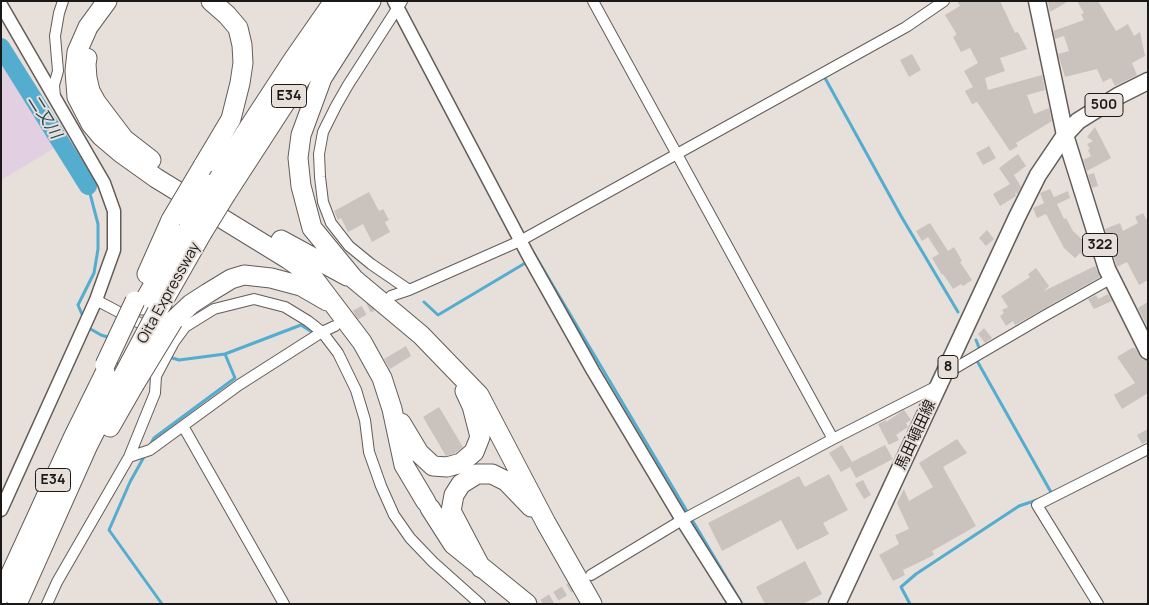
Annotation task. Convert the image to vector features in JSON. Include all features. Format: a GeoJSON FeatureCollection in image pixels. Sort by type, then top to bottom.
{"type":"FeatureCollection","features":[{"type":"Feature","properties":{"kind":"highway"},"geometry":{"type":"LineString","coordinates":[[107,1],[88,27],[77,52],[75,71],[76,97],[91,124],[121,154],[312,276],[362,342],[382,378],[392,409],[404,465],[453,544],[527,604]]}},
{"type":"Feature","properties":{"kind":"highway"},"geometry":{"type":"LineString","coordinates":[[119,1],[103,18],[92,37],[86,64],[90,91],[113,126],[124,139],[176,176],[296,249],[354,279]]}},
{"type":"Feature","properties":{"kind":"highway"},"geometry":{"type":"LineString","coordinates":[[187,225],[203,166],[230,119],[240,83],[243,63],[242,45],[238,28],[227,14],[211,1]]}},
{"type":"Feature","properties":{"kind":"highway","name":"Oita Expressway"},"geometry":{"type":"LineString","coordinates":[[219,189],[293,60],[334,1]]}},
{"type":"Feature","properties":{"kind":"highway","name":"Oita Expressway"},"geometry":{"type":"LineString","coordinates":[[1,595],[28,535],[114,375],[152,310],[187,225],[219,189],[355,1]]}},
{"type":"Feature","properties":{"kind":"highway"},"geometry":{"type":"LineString","coordinates":[[371,1],[322,78],[301,135],[298,158],[301,186],[312,228],[354,279],[421,335],[479,395],[546,523],[592,604]]}},
{"type":"Feature","properties":{"kind":"highway"},"geometry":{"type":"LineString","coordinates":[[22,604],[96,452],[114,375],[152,310],[191,304],[231,279],[244,275],[271,278],[301,286],[336,307]]}},
{"type":"Feature","properties":{"kind":"highway"},"geometry":{"type":"LineString","coordinates":[[392,409],[419,453],[432,466],[447,467],[461,463],[474,452],[480,437],[472,406],[456,372]]}},
{"type":"Feature","properties":{"kind":"highway","name":"Oita Expressway"},"geometry":{"type":"LineString","coordinates":[[16,604],[88,445],[114,375]]}},
{"type":"Feature","properties":{"kind":"highway"},"geometry":{"type":"LineString","coordinates":[[481,568],[451,511],[454,495],[461,484],[477,474],[492,474],[506,481],[546,523]]}},
{"type":"Feature","properties":{"kind":"main road","name":"322"},"geometry":{"type":"LineString","coordinates":[[1037,1],[1066,135],[1112,278],[1148,351]]}},
{"type":"Feature","properties":{"kind":"main road","name":"500"},"geometry":{"type":"LineString","coordinates":[[1066,135],[1078,121],[1118,96],[1148,81]]}},
{"type":"Feature","properties":{"kind":"main road","name":"馬田頓田線"},"geometry":{"type":"LineString","coordinates":[[837,604],[1034,183],[1066,135]]}},
{"type":"Feature","properties":{"kind":"street"},"geometry":{"type":"LineString","coordinates":[[55,99],[54,85],[58,71],[55,36],[63,1]]}},
{"type":"Feature","properties":{"kind":"street"},"geometry":{"type":"LineString","coordinates":[[593,1],[832,439]]}},
{"type":"Feature","properties":{"kind":"street"},"geometry":{"type":"LineString","coordinates":[[391,296],[409,290],[520,241],[906,27],[942,2]]}},
{"type":"Feature","properties":{"kind":"street"},"geometry":{"type":"LineString","coordinates":[[398,4],[530,259],[593,371],[734,604]]}},
{"type":"Feature","properties":{"kind":"street"},"geometry":{"type":"LineString","coordinates":[[398,4],[336,106],[323,132],[319,154],[323,202],[331,223],[349,246],[371,264],[409,290]]}},
{"type":"Feature","properties":{"kind":"street"},"geometry":{"type":"LineString","coordinates":[[1,5],[104,183],[114,211],[114,250],[96,300],[1,510]]}},
{"type":"Feature","properties":{"kind":"street"},"geometry":{"type":"LineString","coordinates":[[591,575],[682,520],[942,380],[1029,324],[1112,278]]}},
{"type":"Feature","properties":{"kind":"street"},"geometry":{"type":"LineString","coordinates":[[47,604],[57,582],[129,457],[154,393],[156,376],[174,342],[185,328],[214,309],[254,299],[284,307],[308,321],[322,332],[338,353],[356,390],[365,420],[369,452],[394,515],[410,538],[433,562],[480,604]]}},
{"type":"Feature","properties":{"kind":"street"},"geometry":{"type":"LineString","coordinates":[[96,300],[174,342]]}},
{"type":"Feature","properties":{"kind":"street"},"geometry":{"type":"LineString","coordinates":[[129,457],[150,450],[239,385],[322,332],[335,326]]}},
{"type":"Feature","properties":{"kind":"street"},"geometry":{"type":"LineString","coordinates":[[183,426],[284,604]]}},
{"type":"Feature","properties":{"kind":"street"},"geometry":{"type":"LineString","coordinates":[[1098,604],[1037,505],[1148,449]]}},
{"type":"Feature","properties":{"kind":"shaded area"},"geometry":{"type":"Polygon","coordinates":[[[1,49],[58,146],[1,180],[1,49]]]}},
{"type":"Feature","properties":{"kind":"building"},"geometry":{"type":"Polygon","coordinates":[[[957,1],[1000,1],[1015,33],[1018,32],[1027,49],[1000,58],[1005,71],[985,78],[988,90],[1042,75],[1045,90],[1027,95],[1034,114],[1049,108],[1052,121],[1016,143],[1018,146],[1010,151],[977,102],[972,104],[965,91],[973,87],[964,71],[978,63],[970,48],[961,52],[953,37],[956,33],[945,15],[960,6],[957,1]]]}},
{"type":"Feature","properties":{"kind":"building"},"geometry":{"type":"Polygon","coordinates":[[[1049,1],[1069,1],[1050,12],[1049,1]]]}},
{"type":"Feature","properties":{"kind":"building"},"geometry":{"type":"Polygon","coordinates":[[[1077,1],[1098,1],[1116,31],[1128,24],[1134,36],[1140,32],[1145,56],[1132,63],[1137,75],[1115,86],[1111,78],[1103,82],[1097,69],[1065,77],[1058,54],[1069,51],[1064,36],[1055,39],[1053,31],[1084,20],[1081,14],[1084,13],[1077,1]]]}},
{"type":"Feature","properties":{"kind":"building"},"geometry":{"type":"Polygon","coordinates":[[[912,54],[921,70],[909,77],[900,60],[912,54]]]}},
{"type":"Feature","properties":{"kind":"building"},"geometry":{"type":"Polygon","coordinates":[[[1095,127],[1111,158],[1087,171],[1083,160],[1091,156],[1087,144],[1093,141],[1087,137],[1095,127]]]}},
{"type":"Feature","properties":{"kind":"building"},"geometry":{"type":"Polygon","coordinates":[[[989,146],[996,158],[983,165],[976,153],[989,146]]]}},
{"type":"Feature","properties":{"kind":"building"},"geometry":{"type":"Polygon","coordinates":[[[1018,154],[1026,166],[1014,175],[1021,187],[1017,194],[1015,193],[1016,196],[1000,206],[993,194],[1010,184],[999,168],[1018,154]]]}},
{"type":"Feature","properties":{"kind":"building"},"geometry":{"type":"Polygon","coordinates":[[[1094,173],[1098,186],[1092,188],[1088,175],[1094,173]]]}},
{"type":"Feature","properties":{"kind":"building"},"geometry":{"type":"Polygon","coordinates":[[[1050,189],[1054,197],[1068,191],[1070,198],[1057,204],[1064,219],[1066,218],[1073,231],[1090,247],[1091,250],[1084,257],[1080,253],[1075,258],[1064,248],[1046,214],[1037,218],[1033,208],[1044,203],[1040,193],[1050,189]]]}},
{"type":"Feature","properties":{"kind":"building"},"geometry":{"type":"Polygon","coordinates":[[[369,192],[379,211],[383,209],[389,220],[385,222],[390,232],[372,242],[363,224],[348,232],[341,218],[338,220],[334,211],[369,192]]]}},
{"type":"Feature","properties":{"kind":"building"},"geometry":{"type":"Polygon","coordinates":[[[1143,213],[1148,222],[1148,280],[1139,285],[1127,262],[1117,267],[1105,229],[1120,223],[1123,231],[1138,223],[1135,217],[1143,213]]]}},
{"type":"Feature","properties":{"kind":"building"},"geometry":{"type":"Polygon","coordinates":[[[930,223],[948,251],[954,247],[962,261],[960,262],[972,280],[963,286],[961,284],[953,289],[932,258],[939,254],[928,237],[922,241],[916,231],[930,223]]]}},
{"type":"Feature","properties":{"kind":"building"},"geometry":{"type":"Polygon","coordinates":[[[987,230],[994,239],[986,246],[979,238],[987,230]]]}},
{"type":"Feature","properties":{"kind":"building"},"geometry":{"type":"Polygon","coordinates":[[[1095,266],[1100,277],[1015,325],[1013,321],[1006,326],[1000,316],[1004,313],[1002,310],[1008,307],[1001,296],[1030,277],[1028,274],[1036,268],[1049,286],[1044,291],[1095,266]]]}},
{"type":"Feature","properties":{"kind":"building"},"geometry":{"type":"Polygon","coordinates":[[[1108,294],[1112,301],[1094,309],[1088,299],[1096,295],[1098,299],[1108,294]]]}},
{"type":"Feature","properties":{"kind":"building"},"geometry":{"type":"Polygon","coordinates":[[[1148,302],[1148,328],[1138,308],[1148,302]]]}},
{"type":"Feature","properties":{"kind":"building"},"geometry":{"type":"Polygon","coordinates":[[[984,328],[992,338],[985,343],[978,334],[984,328]]]}},
{"type":"Feature","properties":{"kind":"building"},"geometry":{"type":"Polygon","coordinates":[[[406,346],[411,356],[390,369],[384,359],[406,346]]]}},
{"type":"Feature","properties":{"kind":"building"},"geometry":{"type":"Polygon","coordinates":[[[1135,348],[1142,359],[1148,361],[1148,393],[1122,409],[1114,395],[1135,383],[1117,357],[1135,348]]]}},
{"type":"Feature","properties":{"kind":"building"},"geometry":{"type":"Polygon","coordinates":[[[439,407],[463,447],[455,453],[446,456],[423,417],[439,407]]]}},
{"type":"Feature","properties":{"kind":"building"},"geometry":{"type":"Polygon","coordinates":[[[904,410],[911,420],[906,423],[908,427],[896,435],[899,440],[889,445],[878,424],[886,420],[886,422],[904,410]]]}},
{"type":"Feature","properties":{"kind":"building"},"geometry":{"type":"Polygon","coordinates":[[[1148,429],[1148,441],[1142,444],[1137,435],[1148,429]]]}},
{"type":"Feature","properties":{"kind":"building"},"geometry":{"type":"Polygon","coordinates":[[[957,439],[967,453],[943,467],[976,526],[932,551],[934,555],[903,570],[905,575],[893,581],[879,555],[899,544],[895,535],[909,529],[897,503],[904,489],[909,501],[933,487],[919,463],[957,439]]]}},
{"type":"Feature","properties":{"kind":"building"},"geometry":{"type":"Polygon","coordinates":[[[842,445],[852,462],[885,445],[893,459],[856,478],[850,467],[841,472],[829,453],[842,445]]]}},
{"type":"Feature","properties":{"kind":"building"},"geometry":{"type":"Polygon","coordinates":[[[829,474],[848,510],[823,523],[829,534],[797,550],[781,520],[722,551],[708,523],[799,476],[805,487],[829,474]]]}},
{"type":"Feature","properties":{"kind":"building"},"geometry":{"type":"Polygon","coordinates":[[[863,480],[871,495],[864,499],[855,484],[863,480]]]}},
{"type":"Feature","properties":{"kind":"building"},"geometry":{"type":"Polygon","coordinates":[[[805,561],[822,594],[803,604],[765,604],[756,587],[805,561]]]}},
{"type":"Feature","properties":{"kind":"waterway","name":"二又川"},"geometry":{"type":"LineString","coordinates":[[1,47],[88,186]]}},
{"type":"Feature","properties":{"kind":"waterway"},"geometry":{"type":"LineString","coordinates":[[825,78],[901,216],[958,312]]}},
{"type":"Feature","properties":{"kind":"waterway"},"geometry":{"type":"LineString","coordinates":[[84,319],[78,305],[94,273],[98,249],[98,224],[88,186]]}},
{"type":"Feature","properties":{"kind":"waterway"},"geometry":{"type":"LineString","coordinates":[[533,252],[742,604]]}},
{"type":"Feature","properties":{"kind":"waterway"},"geometry":{"type":"LineString","coordinates":[[424,302],[438,315],[527,262]]}},
{"type":"Feature","properties":{"kind":"waterway"},"geometry":{"type":"LineString","coordinates":[[169,357],[179,360],[225,354],[301,325],[315,334]]}},
{"type":"Feature","properties":{"kind":"waterway"},"geometry":{"type":"LineString","coordinates":[[87,327],[111,338]]}},
{"type":"Feature","properties":{"kind":"waterway"},"geometry":{"type":"LineString","coordinates":[[976,340],[980,350]]}},
{"type":"Feature","properties":{"kind":"waterway"},"geometry":{"type":"LineString","coordinates":[[150,445],[154,438],[235,378],[225,354]]}},
{"type":"Feature","properties":{"kind":"waterway"},"geometry":{"type":"LineString","coordinates":[[976,359],[1052,494],[1050,495]]}},
{"type":"Feature","properties":{"kind":"waterway"},"geometry":{"type":"LineString","coordinates":[[145,455],[130,482],[109,530],[162,604]]}},
{"type":"Feature","properties":{"kind":"waterway"},"geometry":{"type":"LineString","coordinates":[[910,604],[901,587],[916,574],[1019,506],[1040,499]]}},
{"type":"Feature","properties":{"kind":"tunnel"},"geometry":{"type":"LineString","coordinates":[[342,322],[382,301]]}},
{"type":"Feature","properties":{"kind":"tunnel"},"geometry":{"type":"LineString","coordinates":[[543,604],[583,580]]}}]}
